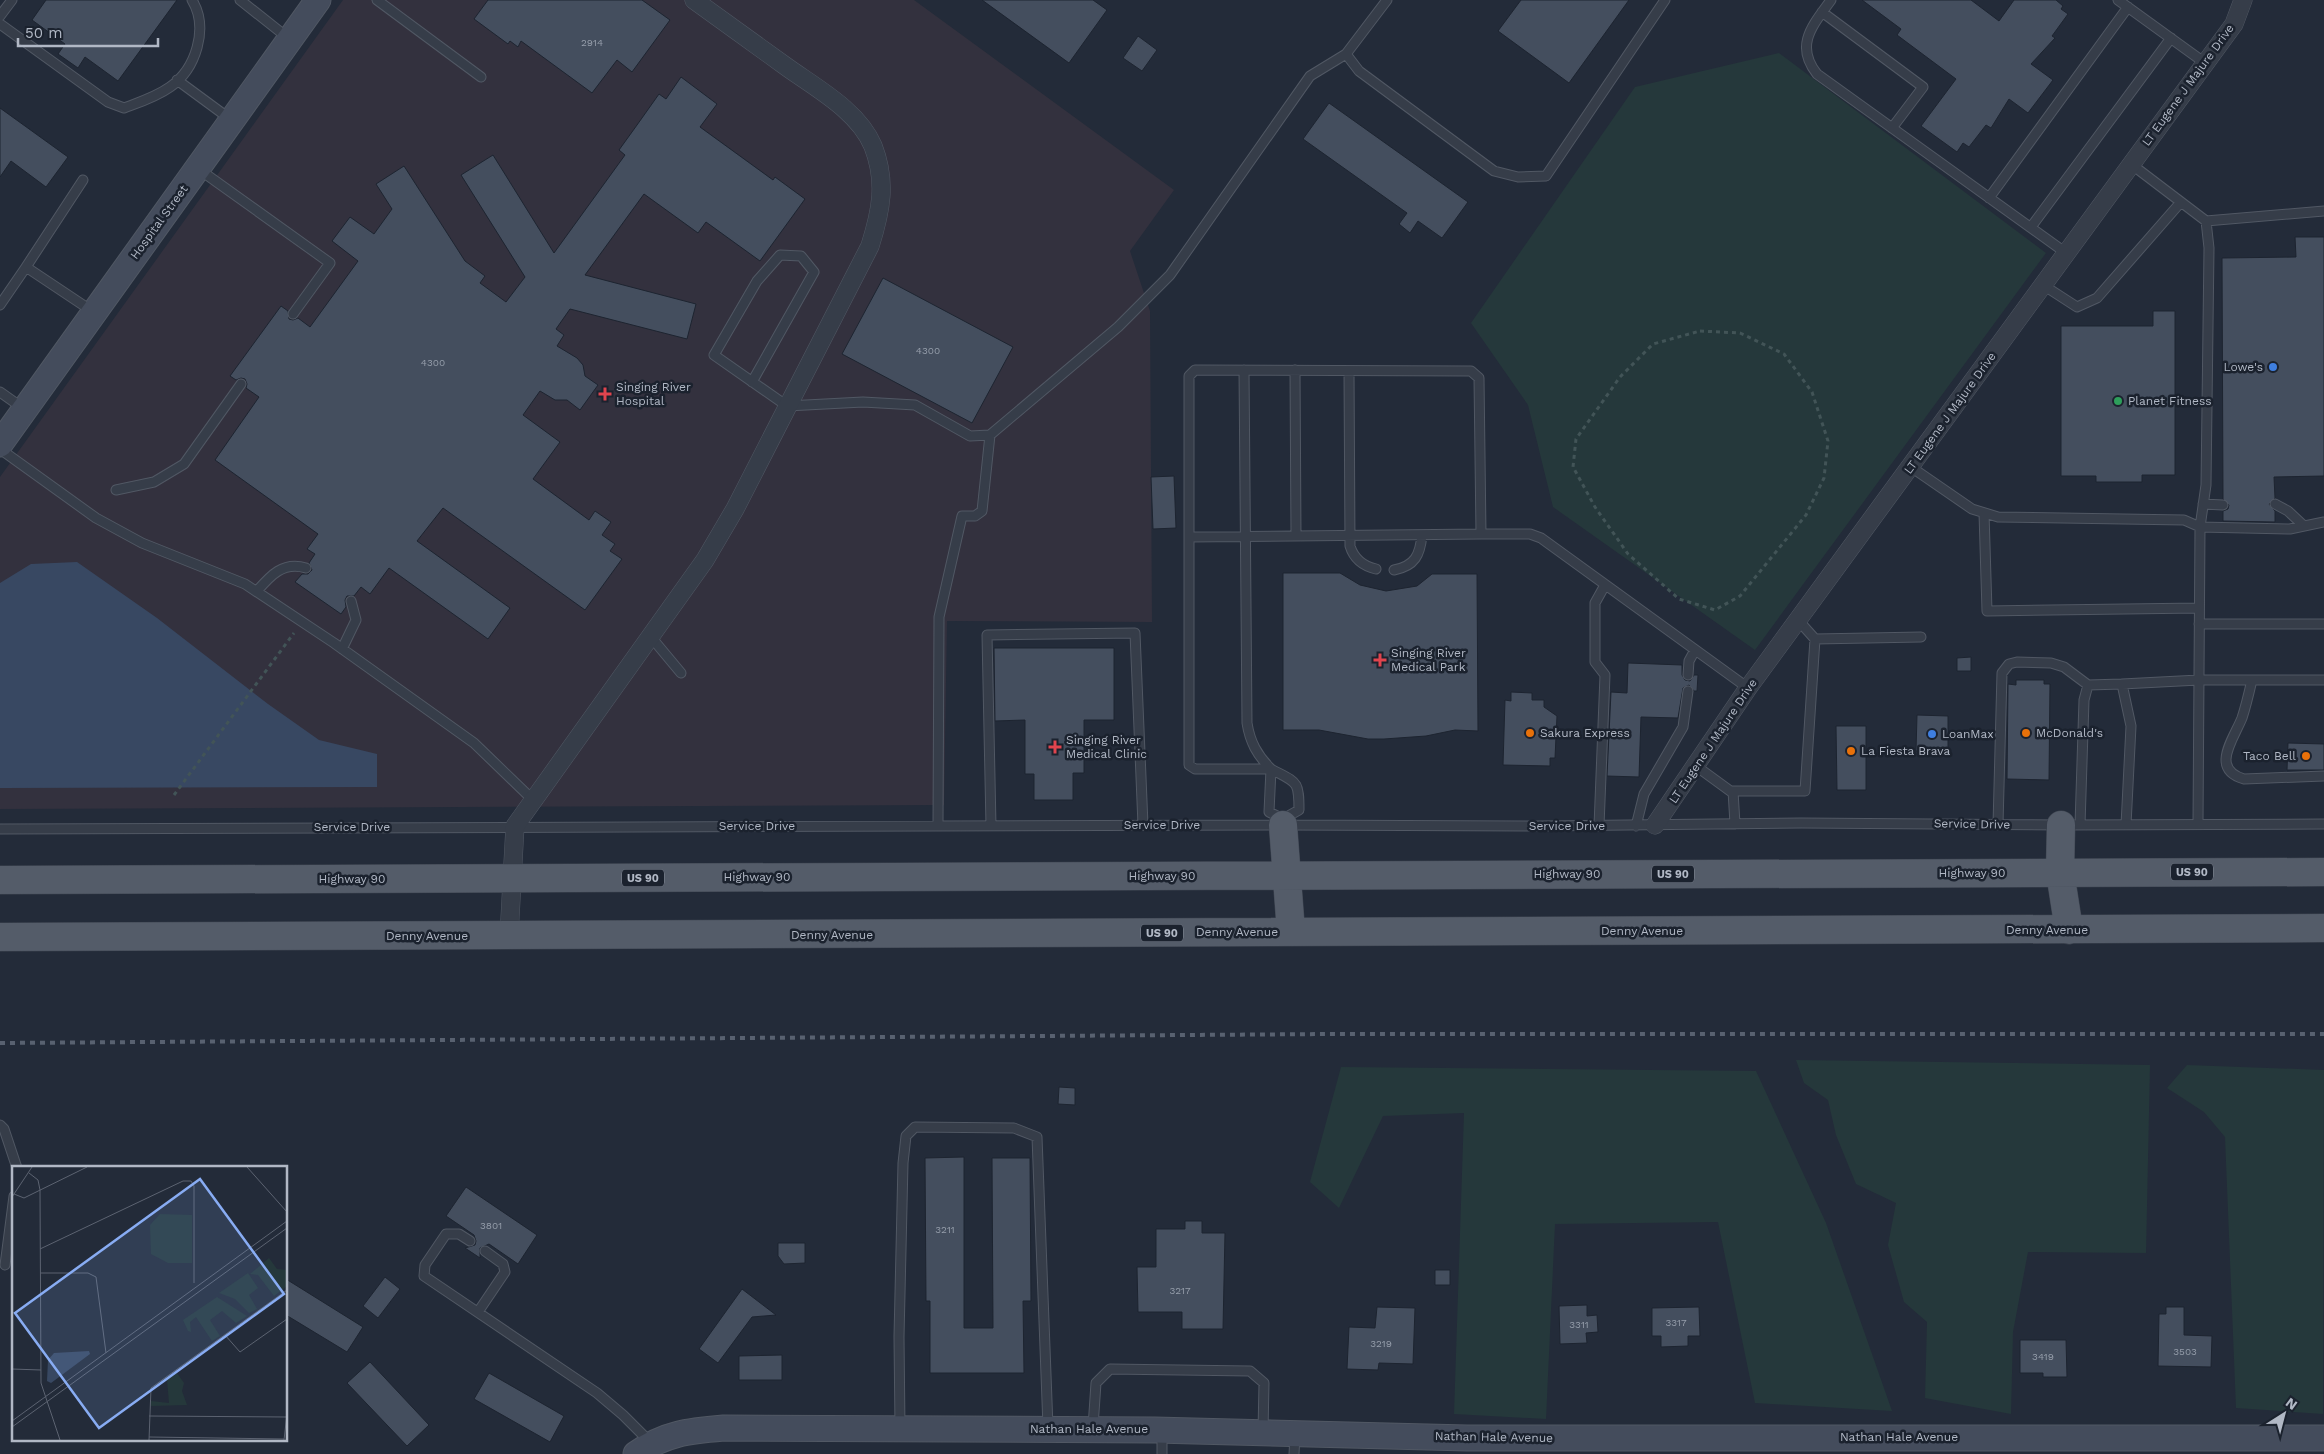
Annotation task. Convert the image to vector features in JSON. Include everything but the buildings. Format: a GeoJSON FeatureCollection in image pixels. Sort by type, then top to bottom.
{"type":"FeatureCollection","features":[{"type":"Feature","properties":{"kind":"main road"},"geometry":{"type":"LineString","coordinates":[[1283,822],[1291,932]]}},
{"type":"Feature","properties":{"kind":"main road"},"geometry":{"type":"LineString","coordinates":[[2069,930],[2060,872],[2070,825]]}},
{"type":"Feature","properties":{"kind":"main road","name":"Highway 90"},"geometry":{"type":"LineString","coordinates":[[0,880],[2324,872]]}},
{"type":"Feature","properties":{"kind":"main road","name":"Denny Avenue"},"geometry":{"type":"LineString","coordinates":[[0,937],[2324,928]]}},
{"type":"Feature","properties":{"kind":"street","name":"Hospital Street"},"geometry":{"type":"LineString","coordinates":[[0,444],[318,0]]}},
{"type":"Feature","properties":{"kind":"street"},"geometry":{"type":"LineString","coordinates":[[509,936],[514,826],[706,560],[870,246],[880,213],[882,189],[880,171],[868,139],[844,108],[695,0]]}},
{"type":"Feature","properties":{"kind":"street","name":"LT Eugene J Majure Drive"},"geometry":{"type":"LineString","coordinates":[[1655,825],[1748,688],[2234,24],[2243,0]]}},
{"type":"Feature","properties":{"kind":"street","name":"Nathan Hale Avenue"},"geometry":{"type":"LineString","coordinates":[[651,1445],[694,1430],[724,1428],[1093,1430],[1162,1442],[1263,1432],[1295,1444],[1467,1438],[1597,1446],[2324,1438]]}},
{"type":"Feature","properties":{"kind":"lane"},"geometry":{"type":"LineString","coordinates":[[0,16],[12,0]]}},
{"type":"Feature","properties":{"kind":"lane"},"geometry":{"type":"LineString","coordinates":[[0,24],[108,102],[124,108],[151,99],[172,87],[188,68],[200,42],[200,22],[192,0]]}},
{"type":"Feature","properties":{"kind":"lane"},"geometry":{"type":"LineString","coordinates":[[240,0],[290,40]]}},
{"type":"Feature","properties":{"kind":"lane"},"geometry":{"type":"LineString","coordinates":[[377,0],[481,77]]}},
{"type":"Feature","properties":{"kind":"lane"},"geometry":{"type":"LineString","coordinates":[[752,382],[814,272],[801,256],[780,255],[757,281],[714,356],[787,406],[863,402],[915,405],[970,436],[990,435],[1118,327],[1170,276],[1310,76],[1346,54],[1387,0]]}},
{"type":"Feature","properties":{"kind":"lane"},"geometry":{"type":"LineString","coordinates":[[1346,54],[1359,71],[1494,171],[1518,177],[1546,176],[1665,0]]}},
{"type":"Feature","properties":{"kind":"lane"},"geometry":{"type":"LineString","coordinates":[[1831,0],[1808,34],[1806,47],[1809,64],[1818,74],[2066,253]]}},
{"type":"Feature","properties":{"kind":"lane"},"geometry":{"type":"LineString","coordinates":[[2118,0],[2205,63]]}},
{"type":"Feature","properties":{"kind":"lane"},"geometry":{"type":"LineString","coordinates":[[1989,198],[2128,7]]}},
{"type":"Feature","properties":{"kind":"lane"},"geometry":{"type":"LineString","coordinates":[[1822,12],[1923,87],[1892,128]]}},
{"type":"Feature","properties":{"kind":"lane"},"geometry":{"type":"LineString","coordinates":[[2031,228],[2171,38]]}},
{"type":"Feature","properties":{"kind":"lane"},"geometry":{"type":"LineString","coordinates":[[177,80],[232,120]]}},
{"type":"Feature","properties":{"kind":"lane"},"geometry":{"type":"LineString","coordinates":[[2131,164],[2206,221],[2324,211]]}},
{"type":"Feature","properties":{"kind":"lane"},"geometry":{"type":"LineString","coordinates":[[198,168],[330,263],[293,314]]}},
{"type":"Feature","properties":{"kind":"lane"},"geometry":{"type":"LineString","coordinates":[[0,304],[83,180]]}},
{"type":"Feature","properties":{"kind":"lane"},"geometry":{"type":"LineString","coordinates":[[2043,285],[2077,307],[2097,298],[2181,202]]}},
{"type":"Feature","properties":{"kind":"lane"},"geometry":{"type":"LineString","coordinates":[[2198,824],[2200,527],[2206,485],[2209,268],[2206,221]]}},
{"type":"Feature","properties":{"kind":"lane"},"geometry":{"type":"LineString","coordinates":[[26,267],[94,313]]}},
{"type":"Feature","properties":{"kind":"lane"},"geometry":{"type":"LineString","coordinates":[[1271,769],[1196,769],[1189,765],[1189,376],[1195,370],[1471,371],[1475,373],[1479,378],[1481,534]]}},
{"type":"Feature","properties":{"kind":"lane"},"geometry":{"type":"LineString","coordinates":[[1244,370],[1247,723],[1255,751],[1271,769],[1295,782],[1299,789],[1299,810],[1283,822],[1269,812],[1271,769]]}},
{"type":"Feature","properties":{"kind":"lane"},"geometry":{"type":"LineString","coordinates":[[1295,370],[1296,536]]}},
{"type":"Feature","properties":{"kind":"lane"},"geometry":{"type":"LineString","coordinates":[[1348,370],[1350,546],[1356,559],[1368,567],[1376,569]]}},
{"type":"Feature","properties":{"kind":"lane"},"geometry":{"type":"LineString","coordinates":[[116,490],[154,482],[184,464],[241,384]]}},
{"type":"Feature","properties":{"kind":"lane"},"geometry":{"type":"LineString","coordinates":[[0,392],[24,410]]}},
{"type":"Feature","properties":{"kind":"lane"},"geometry":{"type":"LineString","coordinates":[[938,826],[939,617],[962,516],[975,516],[982,511],[990,435]]}},
{"type":"Feature","properties":{"kind":"lane"},"geometry":{"type":"LineString","coordinates":[[0,450],[96,518],[142,543],[246,584],[342,649],[474,743],[533,800]]}},
{"type":"Feature","properties":{"kind":"lane"},"geometry":{"type":"LineString","coordinates":[[1911,466],[1972,508],[1998,517],[2184,520],[2200,527],[2290,529],[2324,522]]}},
{"type":"Feature","properties":{"kind":"lane"},"geometry":{"type":"LineString","coordinates":[[2204,504],[2223,505]]}},
{"type":"Feature","properties":{"kind":"lane"},"geometry":{"type":"LineString","coordinates":[[2275,504],[2288,511],[2304,526]]}},
{"type":"Feature","properties":{"kind":"lane"},"geometry":{"type":"LineString","coordinates":[[1984,513],[1987,611],[2199,608]]}},
{"type":"Feature","properties":{"kind":"lane"},"geometry":{"type":"LineString","coordinates":[[1189,537],[1481,534],[1536,536],[1748,688]]}},
{"type":"Feature","properties":{"kind":"lane"},"geometry":{"type":"LineString","coordinates":[[1394,570],[1411,564],[1417,558],[1421,551],[1422,535]]}},
{"type":"Feature","properties":{"kind":"lane"},"geometry":{"type":"LineString","coordinates":[[256,591],[272,574],[279,570],[294,566],[306,568]]}},
{"type":"Feature","properties":{"kind":"lane"},"geometry":{"type":"LineString","coordinates":[[1599,826],[1605,675],[1595,662],[1595,602],[1605,585]]}},
{"type":"Feature","properties":{"kind":"lane"},"geometry":{"type":"LineString","coordinates":[[342,649],[356,620],[350,601]]}},
{"type":"Feature","properties":{"kind":"lane"},"geometry":{"type":"LineString","coordinates":[[1733,793],[1733,791],[1805,791],[1815,639],[1798,620]]}},
{"type":"Feature","properties":{"kind":"lane"},"geometry":{"type":"LineString","coordinates":[[2199,624],[2324,624]]}},
{"type":"Feature","properties":{"kind":"lane"},"geometry":{"type":"LineString","coordinates":[[991,826],[987,635],[1135,633],[1144,825]]}},
{"type":"Feature","properties":{"kind":"lane"},"geometry":{"type":"LineString","coordinates":[[1815,639],[1921,636]]}},
{"type":"Feature","properties":{"kind":"lane"},"geometry":{"type":"LineString","coordinates":[[650,637],[681,673]]}},
{"type":"Feature","properties":{"kind":"lane"},"geometry":{"type":"LineString","coordinates":[[1688,675],[1689,661],[1695,650]]}},
{"type":"Feature","properties":{"kind":"lane"},"geometry":{"type":"LineString","coordinates":[[1998,825],[2002,673],[2009,664],[2017,662],[2051,663],[2064,666],[2088,685],[2199,680],[2324,680]]}},
{"type":"Feature","properties":{"kind":"lane"},"geometry":{"type":"LineString","coordinates":[[2252,680],[2242,717],[2225,759],[2227,770],[2236,777],[2244,779],[2324,776]]}},
{"type":"Feature","properties":{"kind":"lane"},"geometry":{"type":"LineString","coordinates":[[2122,684],[2131,726],[2126,825]]}},
{"type":"Feature","properties":{"kind":"lane"},"geometry":{"type":"LineString","coordinates":[[2070,825],[2084,700],[2088,685]]}},
{"type":"Feature","properties":{"kind":"lane"},"geometry":{"type":"LineString","coordinates":[[1636,826],[1644,794],[1684,726],[1688,691]]}},
{"type":"Feature","properties":{"kind":"lane"},"geometry":{"type":"LineString","coordinates":[[1696,766],[1733,793]]}},
{"type":"Feature","properties":{"kind":"lane"},"geometry":{"type":"LineString","coordinates":[[1733,793],[1735,824]]}},
{"type":"Feature","properties":{"kind":"lane","name":"Service Drive"},"geometry":{"type":"LineString","coordinates":[[0,829],[991,826],[1283,822],[1599,826],[1735,824],[2324,824]]}},
{"type":"Feature","properties":{"kind":"lane"},"geometry":{"type":"LineString","coordinates":[[0,1125],[4,1129],[16,1166]]}},
{"type":"Feature","properties":{"kind":"lane"},"geometry":{"type":"LineString","coordinates":[[900,1429],[899,1337],[903,1164],[906,1136],[915,1127],[1014,1128],[1037,1137],[1048,1429]]}},
{"type":"Feature","properties":{"kind":"lane"},"geometry":{"type":"LineString","coordinates":[[5,1266],[12,1212]]}},
{"type":"Feature","properties":{"kind":"lane"},"geometry":{"type":"LineString","coordinates":[[470,1241],[458,1234],[446,1234],[425,1265],[424,1276],[597,1393],[623,1415],[651,1445]]}},
{"type":"Feature","properties":{"kind":"lane"},"geometry":{"type":"LineString","coordinates":[[478,1312],[505,1272],[503,1264],[485,1251]]}},
{"type":"Feature","properties":{"kind":"lane"},"geometry":{"type":"LineString","coordinates":[[1093,1430],[1096,1383],[1110,1369],[1250,1371],[1264,1383],[1263,1432]]}},
{"type":"Feature","properties":{"kind":"path"},"geometry":{"type":"LineString","coordinates":[[1700,331],[1740,333],[1784,354],[1812,392],[1828,441],[1824,478],[1806,515],[1740,596],[1715,610],[1679,599],[1628,554],[1595,507],[1573,468],[1576,439],[1620,377],[1652,344],[1700,331]]}},
{"type":"Feature","properties":{"kind":"path"},"geometry":{"type":"LineString","coordinates":[[174,795],[302,622]]}},
{"type":"Feature","properties":{"kind":"shaded area","name":"Singing River Hospital"},"geometry":{"type":"Polygon","coordinates":[[[343,0],[914,0],[1174,190],[1130,251],[1150,311],[1152,622],[947,621],[944,805],[0,809],[0,477],[343,0]]]}},
{"type":"Feature","properties":{"kind":"shaded area"},"geometry":{"type":"Polygon","coordinates":[[[1779,53],[2046,253],[1755,650],[1553,507],[1528,405],[1471,323],[1635,87],[1779,53]]]}},
{"type":"Feature","properties":{"kind":"shaded area"},"geometry":{"type":"Polygon","coordinates":[[[1796,1060],[2150,1065],[2146,1253],[2028,1252],[2013,1332],[2011,1414],[1925,1398],[1927,1322],[1904,1302],[1888,1245],[1896,1203],[1856,1184],[1836,1135],[1828,1100],[1804,1083],[1796,1060]]]}},
{"type":"Feature","properties":{"kind":"shaded area"},"geometry":{"type":"Polygon","coordinates":[[[2187,1065],[2324,1070],[2323,1414],[2236,1408],[2225,1137],[2204,1112],[2167,1088],[2187,1065]]]}},
{"type":"Feature","properties":{"kind":"shaded area"},"geometry":{"type":"Polygon","coordinates":[[[1341,1067],[1756,1071],[1826,1223],[1892,1411],[1755,1403],[1718,1222],[1555,1224],[1546,1419],[1454,1414],[1464,1113],[1383,1116],[1339,1208],[1310,1182],[1341,1067]]]}},
{"type":"Feature","properties":{"kind":"water"},"geometry":{"type":"Polygon","coordinates":[[[77,562],[157,618],[268,704],[319,740],[377,754],[377,787],[0,788],[0,583],[31,564],[77,562]]]}},
{"type":"Feature","properties":{"kind":"railway"},"geometry":{"type":"LineString","coordinates":[[0,1043],[1333,1034],[2324,1034]]}},
{"type":"Feature","properties":{"kind":"place","name":"Lowe's"},"geometry":{"type":"Point","coordinates":[2273,367]}},
{"type":"Feature","properties":{"kind":"place","name":"Singing River Hospital"},"geometry":{"type":"Point","coordinates":[605,394]}},
{"type":"Feature","properties":{"kind":"place","name":"Planet Fitness"},"geometry":{"type":"Point","coordinates":[2118,401]}},
{"type":"Feature","properties":{"kind":"place","name":"Singing River Medical Park"},"geometry":{"type":"Point","coordinates":[1380,660]}},
{"type":"Feature","properties":{"kind":"place","name":"Sakura Express"},"geometry":{"type":"Point","coordinates":[1530,733]}},
{"type":"Feature","properties":{"kind":"place","name":"McDonald's"},"geometry":{"type":"Point","coordinates":[2026,733]}},
{"type":"Feature","properties":{"kind":"place","name":"LoanMax"},"geometry":{"type":"Point","coordinates":[1932,734]}},
{"type":"Feature","properties":{"kind":"place","name":"Singing River Medical Clinic"},"geometry":{"type":"Point","coordinates":[1055,747]}},
{"type":"Feature","properties":{"kind":"place","name":"La Fiesta Brava"},"geometry":{"type":"Point","coordinates":[1851,751]}},
{"type":"Feature","properties":{"kind":"place","name":"Taco Bell"},"geometry":{"type":"Point","coordinates":[2306,756]}}]}
